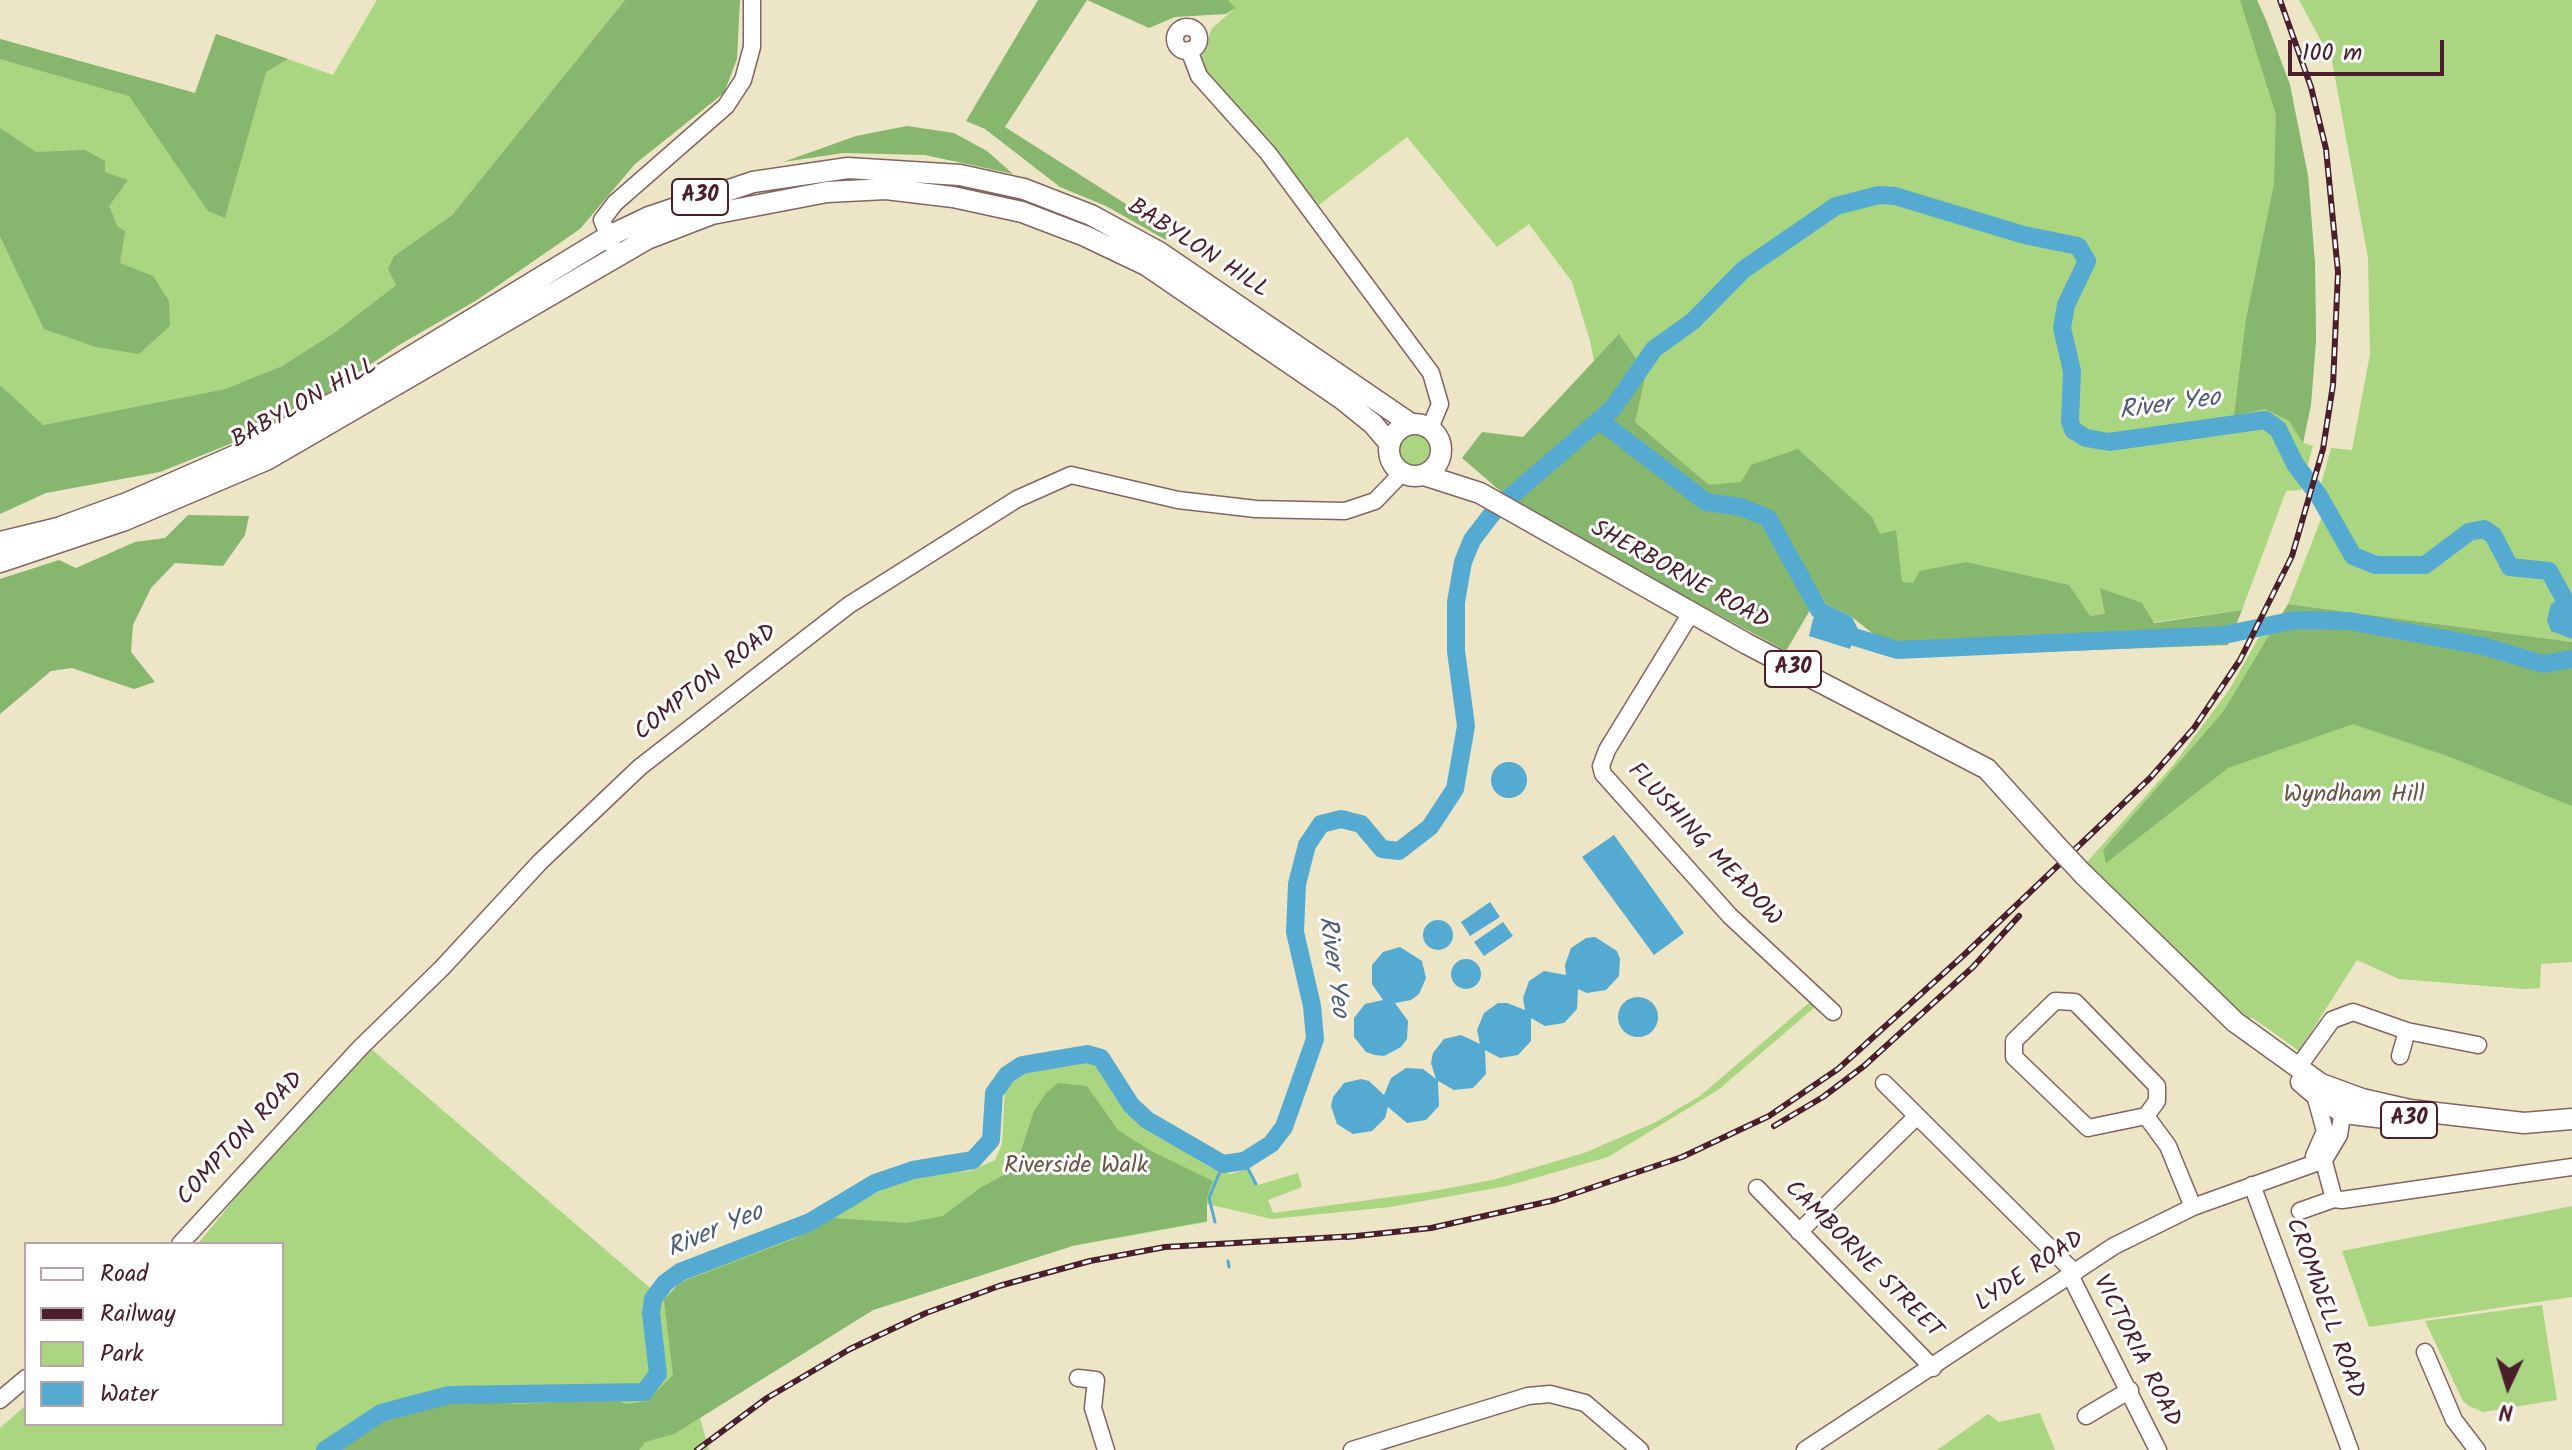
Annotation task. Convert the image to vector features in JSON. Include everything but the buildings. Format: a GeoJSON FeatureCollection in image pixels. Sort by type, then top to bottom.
{"type":"FeatureCollection","features":[{"type":"Feature","properties":{"kind":"main road","name":"BABYLON HILL"},"geometry":{"type":"LineString","coordinates":[[0,542],[58,528],[127,503],[241,453],[346,396],[607,237],[691,200],[753,182],[848,168],[923,170],[1024,189],[1119,228],[1342,399],[1373,424],[1390,444]]}},
{"type":"Feature","properties":{"kind":"main road","name":"BABYLON HILL"},"geometry":{"type":"LineString","coordinates":[[0,562],[125,520],[266,460],[647,239],[726,211],[827,192],[917,192],[991,204],[1050,221],[1208,296],[1421,426]]}},
{"type":"Feature","properties":{"kind":"main road"},"geometry":{"type":"LineString","coordinates":[[1390,444],[1397,431],[1421,426]]}},
{"type":"Feature","properties":{"kind":"main road","name":"A30"},"geometry":{"type":"LineString","coordinates":[[1421,426],[1440,439],[1442,454],[1480,493]]}},
{"type":"Feature","properties":{"kind":"main road","name":"A30"},"geometry":{"type":"LineString","coordinates":[[1390,444],[1391,460],[1402,473],[1424,475],[1480,493]]}},
{"type":"Feature","properties":{"kind":"main road"},"geometry":{"type":"LineString","coordinates":[[1424,475],[1436,467],[1442,454]]}},
{"type":"Feature","properties":{"kind":"main road","name":"SHERBORNE ROAD"},"geometry":{"type":"LineString","coordinates":[[1480,493],[1515,516],[1691,613],[1987,769],[2083,874],[2222,1010],[2264,1044]]}},
{"type":"Feature","properties":{"kind":"main road","name":"A30"},"geometry":{"type":"LineString","coordinates":[[2264,1044],[2299,1066],[2318,1089],[2341,1108]]}},
{"type":"Feature","properties":{"kind":"main road","name":"A30"},"geometry":{"type":"LineString","coordinates":[[2264,1044],[2341,1108],[2524,1123],[2572,1119]]}},
{"type":"Feature","properties":{"kind":"street"},"geometry":{"type":"LineString","coordinates":[[617,256],[602,220],[615,203],[726,106],[743,80],[752,47],[752,0]]}},
{"type":"Feature","properties":{"kind":"street"},"geometry":{"type":"LineString","coordinates":[[1189,50],[1199,76],[1268,153],[1431,373],[1440,404],[1421,426]]}},
{"type":"Feature","properties":{"kind":"street","name":"COMPTON ROAD"},"geometry":{"type":"LineString","coordinates":[[182,1242],[360,1048],[442,968],[540,862],[640,767],[849,605],[939,548],[1017,499],[1071,475],[1178,500],[1256,509],[1345,511],[1375,501],[1402,473]]}},
{"type":"Feature","properties":{"kind":"street","name":"FLUSHING MEADOW"},"geometry":{"type":"LineString","coordinates":[[1691,613],[1607,750],[1601,766],[1603,774],[1730,916],[1833,1012]]}},
{"type":"Feature","properties":{"kind":"street"},"geometry":{"type":"LineString","coordinates":[[2055,1001],[2075,1002],[2157,1086],[2157,1101],[2146,1116],[2088,1128],[2014,1057],[2014,1041],[2055,1001]]}},
{"type":"Feature","properties":{"kind":"street"},"geometry":{"type":"LineString","coordinates":[[2299,1066],[2332,1020],[2341,1014],[2353,1012],[2407,1031],[2478,1045]]}},
{"type":"Feature","properties":{"kind":"street"},"geometry":{"type":"LineString","coordinates":[[2400,1056],[2407,1031]]}},
{"type":"Feature","properties":{"kind":"street","name":"VICTORIA ROAD"},"geometry":{"type":"LineString","coordinates":[[1884,1083],[2072,1274],[2158,1450]]}},
{"type":"Feature","properties":{"kind":"street"},"geometry":{"type":"LineString","coordinates":[[2334,1199],[2322,1154],[2339,1135],[2341,1108]]}},
{"type":"Feature","properties":{"kind":"street"},"geometry":{"type":"LineString","coordinates":[[1799,1232],[1917,1116]]}},
{"type":"Feature","properties":{"kind":"street"},"geometry":{"type":"LineString","coordinates":[[2146,1116],[2168,1146],[2193,1207]]}},
{"type":"Feature","properties":{"kind":"street","name":"LYDE ROAD"},"geometry":{"type":"LineString","coordinates":[[1805,1450],[2114,1246],[2193,1207],[2300,1168],[2322,1154]]}},
{"type":"Feature","properties":{"kind":"street"},"geometry":{"type":"LineString","coordinates":[[2300,1211],[2334,1199],[2389,1195],[2572,1167]]}},
{"type":"Feature","properties":{"kind":"street","name":"CROMWELL ROAD"},"geometry":{"type":"LineString","coordinates":[[2252,1185],[2350,1450]]}},
{"type":"Feature","properties":{"kind":"street","name":"CAMBORNE STREET"},"geometry":{"type":"LineString","coordinates":[[1757,1188],[1933,1368]]}},
{"type":"Feature","properties":{"kind":"street"},"geometry":{"type":"LineString","coordinates":[[2425,1352],[2454,1420],[2477,1450]]}},
{"type":"Feature","properties":{"kind":"street"},"geometry":{"type":"LineString","coordinates":[[1078,1378],[1096,1380],[1093,1408],[1106,1450]]}},
{"type":"Feature","properties":{"kind":"street"},"geometry":{"type":"LineString","coordinates":[[0,1400],[24,1380]]}},
{"type":"Feature","properties":{"kind":"street"},"geometry":{"type":"LineString","coordinates":[[2086,1416],[2130,1390]]}},
{"type":"Feature","properties":{"kind":"street"},"geometry":{"type":"LineString","coordinates":[[1352,1450],[1528,1396],[1550,1394],[1585,1403],[1640,1450]]}},
{"type":"Feature","properties":{"kind":"green space"},"geometry":{"type":"Polygon","coordinates":[[[377,0],[625,0],[452,215],[394,256],[396,285],[334,333],[282,366],[225,389],[43,425],[26,412],[0,385],[0,39],[195,93],[216,34],[333,75],[377,0]]]}},
{"type":"Feature","properties":{"kind":"green space"},"geometry":{"type":"Polygon","coordinates":[[[625,0],[740,0],[737,59],[724,93],[635,164],[580,229],[477,300],[399,345],[321,398],[250,436],[160,472],[46,493],[0,514],[0,385],[43,425],[225,389],[282,366],[334,333],[396,285],[388,269],[394,256],[452,215],[625,0]]]}},
{"type":"Feature","properties":{"kind":"green space"},"geometry":{"type":"Polygon","coordinates":[[[1038,0],[1087,0],[1005,127],[1170,232],[1166,240],[1106,206],[1060,187],[985,129],[966,121],[1038,0]]]}},
{"type":"Feature","properties":{"kind":"green space"},"geometry":{"type":"Polygon","coordinates":[[[1087,0],[1228,0],[1235,8],[1226,14],[1175,17],[1149,28],[1087,0]]]}},
{"type":"Feature","properties":{"kind":"green space"},"geometry":{"type":"Polygon","coordinates":[[[1228,0],[2257,0],[2290,85],[2308,176],[2315,264],[2316,340],[2311,404],[2303,443],[2313,446],[2301,490],[2286,491],[2242,610],[2148,623],[1889,632],[1764,499],[1709,485],[1635,422],[1603,405],[1590,341],[1572,282],[1529,224],[1497,247],[1407,137],[1319,205],[1199,64],[1212,28],[1234,9],[1228,0]]]}},
{"type":"Feature","properties":{"kind":"green space"},"geometry":{"type":"Polygon","coordinates":[[[2240,0],[2257,0],[2266,20],[2290,85],[2308,176],[2315,264],[2316,340],[2311,404],[2303,443],[2289,421],[2265,409],[2234,416],[2246,319],[2274,184],[2276,115],[2240,0]]]}},
{"type":"Feature","properties":{"kind":"green space"},"geometry":{"type":"Polygon","coordinates":[[[2299,0],[2572,0],[2572,642],[2288,604],[2328,501],[2319,492],[2331,448],[2352,450],[2370,354],[2368,258],[2332,61],[2299,0]]]}},
{"type":"Feature","properties":{"kind":"green space"},"geometry":{"type":"Polygon","coordinates":[[[216,34],[288,59],[266,72],[225,218],[208,211],[129,96],[0,59],[0,39],[195,93],[216,34]]]}},
{"type":"Feature","properties":{"kind":"green space"},"geometry":{"type":"Polygon","coordinates":[[[907,126],[954,133],[987,151],[1013,174],[925,155],[843,153],[783,162],[856,136],[907,126]]]}},
{"type":"Feature","properties":{"kind":"green space"},"geometry":{"type":"Polygon","coordinates":[[[0,128],[36,152],[85,150],[105,161],[105,172],[128,180],[109,206],[118,227],[125,231],[120,263],[153,276],[169,301],[170,326],[139,354],[96,347],[44,329],[0,236],[0,128]]]}},
{"type":"Feature","properties":{"kind":"green space"},"geometry":{"type":"Polygon","coordinates":[[[1619,334],[1646,373],[1635,422],[1709,485],[1741,482],[1751,465],[1798,449],[1872,517],[1880,534],[1896,530],[1902,582],[1913,583],[1920,571],[1966,562],[2069,585],[2090,616],[2105,614],[2100,588],[2142,603],[2154,623],[2242,610],[2228,645],[1902,657],[1852,617],[1826,604],[1820,593],[1786,651],[1519,507],[1462,458],[1482,432],[1523,437],[1619,334]]]}},
{"type":"Feature","properties":{"kind":"green space"},"geometry":{"type":"Polygon","coordinates":[[[1416,428],[1430,433],[1435,447],[1430,461],[1416,466],[1402,461],[1397,447],[1402,433],[1416,428]]]}},
{"type":"Feature","properties":{"kind":"green space"},"geometry":{"type":"Polygon","coordinates":[[[188,515],[249,516],[245,535],[223,566],[175,563],[151,588],[133,625],[131,652],[155,682],[134,689],[72,668],[51,671],[0,714],[0,579],[59,560],[76,568],[135,542],[165,538],[188,515]]]}},
{"type":"Feature","properties":{"kind":"green space"},"geometry":{"type":"Polygon","coordinates":[[[2288,604],[2572,642],[2572,806],[2450,757],[2353,724],[2228,768],[2106,863],[2103,850],[2223,712],[2288,604]]]}},
{"type":"Feature","properties":{"kind":"green space","name":"Wyndham Hill"},"geometry":{"type":"Polygon","coordinates":[[[2271,634],[2572,668],[2572,962],[2541,964],[2540,988],[2523,989],[2399,979],[2357,960],[2299,1051],[2253,1018],[2243,1018],[2082,861],[2088,861],[2174,764],[2229,690],[2259,637],[2271,634]]]}},
{"type":"Feature","properties":{"kind":"green space"},"geometry":{"type":"Polygon","coordinates":[[[1810,1002],[1815,1007],[1718,1090],[1608,1157],[1507,1186],[1390,1207],[1272,1219],[1207,1204],[1207,1222],[1073,1246],[873,1310],[700,1418],[709,1450],[0,1450],[0,1428],[24,1407],[24,1426],[284,1426],[284,1242],[200,1242],[362,1041],[663,1299],[685,1279],[805,1233],[900,1180],[927,1174],[970,1171],[995,1160],[1002,1144],[1005,1088],[1037,1065],[1076,1058],[1103,1064],[1137,1121],[1211,1168],[1231,1174],[1247,1169],[1258,1185],[1298,1173],[1302,1187],[1268,1200],[1273,1213],[1492,1180],[1584,1153],[1656,1122],[1700,1096],[1810,1002]]]}},
{"type":"Feature","properties":{"kind":"green space","name":"Riverside Walk"},"geometry":{"type":"Polygon","coordinates":[[[1058,1083],[1087,1086],[1118,1130],[1149,1150],[1213,1181],[1207,1197],[1207,1221],[1075,1245],[873,1310],[674,1434],[645,1442],[639,1450],[338,1450],[377,1424],[449,1400],[520,1404],[614,1399],[626,1404],[647,1401],[673,1375],[664,1300],[679,1283],[794,1239],[834,1218],[906,1223],[943,1216],[980,1188],[1015,1169],[1034,1111],[1046,1093],[1058,1083]]]}},
{"type":"Feature","properties":{"kind":"green space"},"geometry":{"type":"Polygon","coordinates":[[[2572,1206],[2572,1297],[2369,1327],[2342,1251],[2572,1206]]]}},
{"type":"Feature","properties":{"kind":"green space"},"geometry":{"type":"Polygon","coordinates":[[[2542,1305],[2557,1400],[2483,1412],[2469,1406],[2463,1401],[2425,1321],[2542,1305]]]}},
{"type":"Feature","properties":{"kind":"green space"},"geometry":{"type":"Polygon","coordinates":[[[2040,1413],[2055,1450],[1937,1450],[1988,1414],[1999,1422],[2040,1413]]]}},
{"type":"Feature","properties":{"kind":"water"},"geometry":{"type":"Polygon","coordinates":[[[2567,596],[2572,597],[2572,639],[2551,631],[2547,620],[2551,604],[2567,596]]]}},
{"type":"Feature","properties":{"kind":"water"},"geometry":{"type":"Polygon","coordinates":[[[1826,604],[1852,617],[1858,629],[1850,649],[1809,636],[1813,619],[1826,604]]]}},
{"type":"Feature","properties":{"kind":"water"},"geometry":{"type":"Polygon","coordinates":[[[1509,762],[1522,767],[1527,780],[1522,793],[1509,798],[1496,793],[1491,780],[1496,767],[1509,762]]]}},
{"type":"Feature","properties":{"kind":"water"},"geometry":{"type":"Polygon","coordinates":[[[1614,835],[1684,933],[1654,955],[1582,857],[1614,835]]]}},
{"type":"Feature","properties":{"kind":"water"},"geometry":{"type":"Polygon","coordinates":[[[1490,902],[1500,917],[1470,936],[1461,922],[1490,902]]]}},
{"type":"Feature","properties":{"kind":"water"},"geometry":{"type":"Polygon","coordinates":[[[1438,920],[1449,924],[1453,935],[1449,946],[1438,950],[1427,946],[1423,935],[1427,924],[1438,920]]]}},
{"type":"Feature","properties":{"kind":"water"},"geometry":{"type":"Polygon","coordinates":[[[1503,922],[1513,936],[1484,956],[1474,942],[1503,922]]]}},
{"type":"Feature","properties":{"kind":"water"},"geometry":{"type":"Polygon","coordinates":[[[1595,937],[1617,951],[1619,976],[1606,990],[1587,993],[1578,989],[1577,1009],[1564,1023],[1545,1026],[1531,1018],[1531,1041],[1518,1055],[1500,1058],[1485,1050],[1486,1074],[1473,1088],[1454,1090],[1438,1081],[1439,1106],[1426,1120],[1407,1123],[1388,1107],[1385,1118],[1372,1131],[1353,1134],[1337,1124],[1331,1106],[1333,1097],[1344,1083],[1361,1079],[1369,1081],[1384,1095],[1391,1078],[1406,1068],[1423,1069],[1436,1079],[1431,1063],[1433,1053],[1444,1039],[1461,1035],[1480,1044],[1477,1030],[1484,1013],[1498,1003],[1525,1010],[1523,998],[1529,981],[1544,971],[1566,975],[1565,965],[1571,948],[1586,938],[1595,937]]]}},
{"type":"Feature","properties":{"kind":"water"},"geometry":{"type":"Polygon","coordinates":[[[1400,947],[1422,961],[1426,978],[1419,994],[1411,1000],[1395,1003],[1408,1021],[1407,1039],[1401,1047],[1384,1056],[1375,1055],[1366,1052],[1354,1037],[1354,1018],[1365,1004],[1383,1000],[1372,984],[1372,965],[1383,952],[1400,947]]]}},
{"type":"Feature","properties":{"kind":"water"},"geometry":{"type":"Polygon","coordinates":[[[1466,959],[1477,963],[1481,974],[1477,985],[1466,989],[1455,985],[1451,974],[1455,963],[1466,959]]]}},
{"type":"Feature","properties":{"kind":"water"},"geometry":{"type":"Polygon","coordinates":[[[1638,997],[1652,1003],[1658,1017],[1652,1031],[1638,1037],[1624,1031],[1618,1017],[1624,1003],[1638,997]]]}},
{"type":"Feature","properties":{"kind":"waterway","name":"River Yeo"},"geometry":{"type":"LineString","coordinates":[[325,1450],[381,1413],[449,1395],[644,1392],[658,1374],[651,1313],[653,1299],[665,1283],[680,1272],[810,1222],[875,1183],[913,1170],[973,1160],[991,1140],[994,1093],[1007,1075],[1022,1065],[1087,1054],[1101,1058],[1131,1105],[1147,1120],[1223,1164],[1244,1161],[1271,1144],[1284,1127],[1315,1039],[1312,1006],[1295,932],[1297,884],[1307,845],[1321,824],[1341,819],[1361,824],[1382,849],[1399,851],[1430,827],[1455,789],[1466,726],[1456,651],[1456,602],[1463,562],[1472,540],[1495,510],[1613,408],[1654,349],[1693,321],[1743,270],[1836,206],[1879,195],[1895,196],[2024,235],[2078,246],[2087,261],[2066,305],[2062,328],[2072,371],[2070,421],[2073,430],[2086,438],[2109,442],[2265,420],[2278,429],[2295,464],[2319,496],[2353,556],[2376,565],[2425,565],[2469,532],[2484,529],[2493,535],[2510,567],[2549,571],[2572,613]]}},
{"type":"Feature","properties":{"kind":"waterway","name":"River Yeo"},"geometry":{"type":"LineString","coordinates":[[1599,420],[1706,502],[1741,507],[1768,518],[1819,610],[1848,635],[1897,650],[2224,635],[2295,620],[2349,621],[2483,646],[2543,664],[2572,659]]}},
{"type":"Feature","properties":{"kind":"waterway"},"geometry":{"type":"LineString","coordinates":[[1244,1161],[1256,1184]]}},
{"type":"Feature","properties":{"kind":"waterway"},"geometry":{"type":"LineString","coordinates":[[1215,1222],[1209,1198],[1223,1164]]}},
{"type":"Feature","properties":{"kind":"waterway"},"geometry":{"type":"LineString","coordinates":[[1228,1261],[1229,1267]]}},
{"type":"Feature","properties":{"kind":"railway"},"geometry":{"type":"LineString","coordinates":[[1347,1237],[1431,1228],[1555,1200],[1682,1157],[1769,1116],[1838,1069],[1965,954],[2150,778],[2194,728],[2240,660],[2292,556],[2323,449],[2333,385],[2338,272],[2326,149],[2311,87],[2280,0]]}},
{"type":"Feature","properties":{"kind":"railway"},"geometry":{"type":"LineString","coordinates":[[1774,1126],[1823,1097],[1864,1066],[1973,967],[2019,916]]}},
{"type":"Feature","properties":{"kind":"railway"},"geometry":{"type":"LineString","coordinates":[[697,1450],[767,1398],[850,1349],[926,1313],[999,1286],[1090,1261],[1165,1247],[1356,1236]]}}]}
